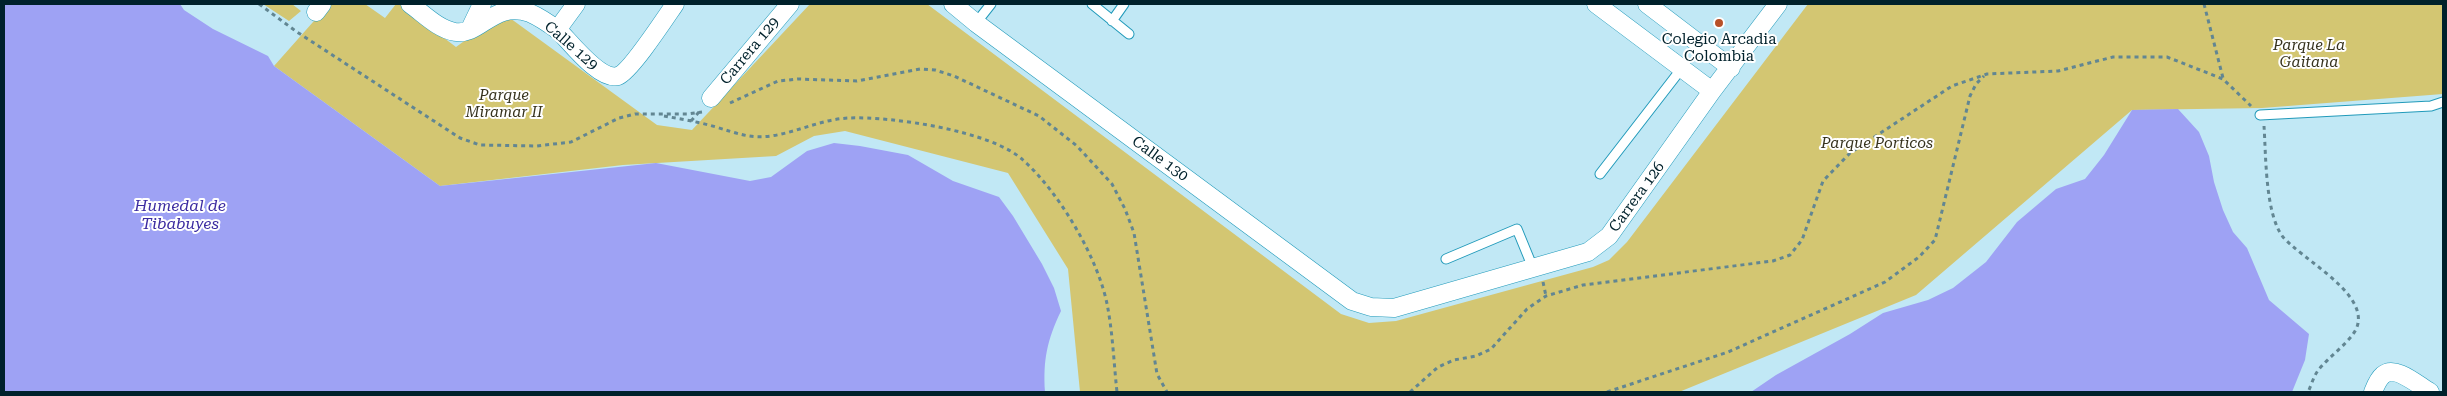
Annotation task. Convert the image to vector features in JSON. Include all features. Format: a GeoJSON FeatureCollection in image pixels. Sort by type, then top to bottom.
{"type":"FeatureCollection","features":[{"type":"Feature","properties":{"kind":"street"},"geometry":{"type":"LineString","coordinates":[[410,4],[445,29],[457,32],[470,29],[482,4]]}},
{"type":"Feature","properties":{"kind":"street"},"geometry":{"type":"LineString","coordinates":[[557,30],[576,4]]}},
{"type":"Feature","properties":{"kind":"street","name":"Calle 129"},"geometry":{"type":"LineString","coordinates":[[470,29],[499,11],[510,9],[529,13],[557,30],[590,63],[602,72],[618,76],[630,66],[675,4]]}},
{"type":"Feature","properties":{"kind":"street","name":"Carrera 129"},"geometry":{"type":"LineString","coordinates":[[714,105],[790,4]]}},
{"type":"Feature","properties":{"kind":"street","name":"Calle 130"},"geometry":{"type":"LineString","coordinates":[[953,4],[976,23],[1352,301],[1371,308]]}},
{"type":"Feature","properties":{"kind":"street"},"geometry":{"type":"LineString","coordinates":[[1596,4],[1712,91]]}},
{"type":"Feature","properties":{"kind":"street"},"geometry":{"type":"LineString","coordinates":[[1647,4],[1731,68]]}},
{"type":"Feature","properties":{"kind":"street","name":"Carrera 126"},"geometry":{"type":"LineString","coordinates":[[1371,308],[1394,308],[1588,252],[1609,236],[1712,91],[1778,4]]}},
{"type":"Feature","properties":{"kind":"street"},"geometry":{"type":"LineString","coordinates":[[2372,392],[2383,374],[2390,372],[2398,373],[2430,392]]}},
{"type":"Feature","properties":{"kind":"lane"},"geometry":{"type":"LineString","coordinates":[[976,23],[991,4]]}},
{"type":"Feature","properties":{"kind":"lane"},"geometry":{"type":"LineString","coordinates":[[1092,4],[1129,34]]}},
{"type":"Feature","properties":{"kind":"lane"},"geometry":{"type":"LineString","coordinates":[[1112,20],[1124,4]]}},
{"type":"Feature","properties":{"kind":"lane"},"geometry":{"type":"LineString","coordinates":[[1600,174],[1682,68]]}},
{"type":"Feature","properties":{"kind":"lane"},"geometry":{"type":"LineString","coordinates":[[2260,115],[2431,106],[2443,102]]}},
{"type":"Feature","properties":{"kind":"lane"},"geometry":{"type":"LineString","coordinates":[[1446,259],[1517,229],[1533,268]]}},
{"type":"Feature","properties":{"kind":"path"},"geometry":{"type":"LineString","coordinates":[[259,4],[297,32],[437,124],[460,138],[480,145],[537,146],[571,142],[618,118],[635,114],[688,114],[778,81],[798,79],[857,81],[920,69],[934,70],[954,76],[1040,116],[1076,146],[1112,184],[1125,209],[1134,233],[1157,374],[1167,392]]}},
{"type":"Feature","properties":{"kind":"path"},"geometry":{"type":"LineString","coordinates":[[2204,4],[2223,79]]}},
{"type":"Feature","properties":{"kind":"path"},"geometry":{"type":"LineString","coordinates":[[1410,392],[1438,367],[1454,360],[1476,356],[1491,349],[1528,310],[1546,296],[1583,285],[1773,260],[1790,256],[1802,240],[1823,180],[1832,169],[1850,152],[1952,86],[1987,74],[2058,71],[2113,57],[2167,57],[2223,79],[2260,115],[2264,125],[2272,212],[2283,236],[2344,290],[2357,305],[2358,323],[2353,334],[2336,349],[2317,372],[2308,392]]}},
{"type":"Feature","properties":{"kind":"path"},"geometry":{"type":"LineString","coordinates":[[1607,392],[1737,348],[1885,282],[1920,257],[1935,240],[1970,96],[1976,84],[1987,74]]}},
{"type":"Feature","properties":{"kind":"path"},"geometry":{"type":"LineString","coordinates":[[654,114],[716,126],[741,136],[771,136],[818,122],[848,118],[883,120],[953,130],[999,145],[1023,159],[1061,204],[1091,256],[1108,308],[1118,392]]}},
{"type":"Feature","properties":{"kind":"green space"},"geometry":{"type":"Polygon","coordinates":[[[263,4],[292,4],[301,11],[289,21],[263,4]]]}},
{"type":"Feature","properties":{"kind":"green space","name":"Parque Porticos"},"geometry":{"type":"Polygon","coordinates":[[[329,4],[365,4],[385,18],[396,4],[399,4],[456,47],[503,13],[657,125],[692,130],[810,4],[927,4],[1341,314],[1369,323],[1396,321],[1593,267],[1609,260],[1627,242],[1808,4],[2443,4],[2443,94],[2262,108],[2132,110],[1916,295],[1679,392],[1080,392],[1068,269],[1008,173],[845,131],[814,136],[776,156],[623,165],[440,186],[274,66],[329,4]]]}},
{"type":"Feature","properties":{"kind":"water","name":"Humedal de Tibabuyes"},"geometry":{"type":"Polygon","coordinates":[[[4,4],[180,4],[184,10],[213,29],[268,56],[274,66],[440,186],[656,163],[750,181],[771,177],[807,151],[834,143],[908,155],[953,181],[999,197],[1013,216],[1042,264],[1054,288],[1061,311],[1052,331],[1047,350],[1045,392],[4,392],[4,4]]]}},
{"type":"Feature","properties":{"kind":"water"},"geometry":{"type":"Polygon","coordinates":[[[2178,109],[2199,132],[2209,156],[2214,182],[2223,210],[2233,232],[2247,248],[2269,300],[2309,334],[2305,360],[2292,392],[1751,392],[1776,375],[1850,334],[1883,313],[1928,300],[1953,288],[1986,262],[2017,222],[2056,189],[2085,179],[2104,155],[2132,110],[2178,109]]]}},
{"type":"Feature","properties":{"kind":"place","name":"Colegio Arcadia Colombia"},"geometry":{"type":"Point","coordinates":[1719,23]}},
{"type":"Feature","properties":{"kind":"park label","name":"Parque La Gaitana"},"geometry":{"type":"Point","coordinates":[2309,54]}},
{"type":"Feature","properties":{"kind":"park label","name":"Parque Miramar II"},"geometry":{"type":"Point","coordinates":[504,104]}}]}
